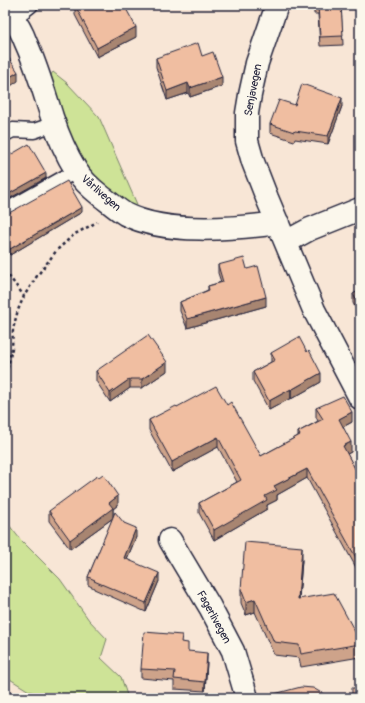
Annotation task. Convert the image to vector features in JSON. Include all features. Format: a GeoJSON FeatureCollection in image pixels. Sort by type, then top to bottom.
{"type":"FeatureCollection","features":[{"type":"Feature","properties":{"kind":"street","name":"Senjavegen"},"geometry":{"type":"LineString","coordinates":[[277,5],[257,63],[250,94],[247,113],[247,141],[253,162],[267,198],[314,310],[360,398]]}},
{"type":"Feature","properties":{"kind":"street","name":"Vårlivegen"},"geometry":{"type":"LineString","coordinates":[[9,15],[20,30],[33,57],[54,124],[76,171],[93,189],[118,209],[136,219],[171,227],[251,227],[282,232]]}},
{"type":"Feature","properties":{"kind":"street"},"geometry":{"type":"LineString","coordinates":[[282,232],[310,229],[360,210]]}},
{"type":"Feature","properties":{"kind":"street","name":"Fagerlivegen"},"geometry":{"type":"LineString","coordinates":[[170,540],[210,607],[233,650],[247,698]]}},
{"type":"Feature","properties":{"kind":"lane"},"geometry":{"type":"LineString","coordinates":[[9,15],[31,5]]}},
{"type":"Feature","properties":{"kind":"lane"},"geometry":{"type":"LineString","coordinates":[[5,134],[13,130],[34,131],[54,124]]}},
{"type":"Feature","properties":{"kind":"lane"},"geometry":{"type":"LineString","coordinates":[[5,211],[76,171]]}},
{"type":"Feature","properties":{"kind":"path"},"geometry":{"type":"LineString","coordinates":[[5,380],[12,348],[13,329],[18,310],[24,296],[50,259],[68,240],[118,209]]}},
{"type":"Feature","properties":{"kind":"path"},"geometry":{"type":"LineString","coordinates":[[5,271],[24,296]]}},
{"type":"Feature","properties":{"kind":"path"},"geometry":{"type":"LineString","coordinates":[[5,510],[8,518]]}},
{"type":"Feature","properties":{"kind":"green space"},"geometry":{"type":"Polygon","coordinates":[[[53,72],[67,83],[99,117],[139,209],[123,202],[91,172],[67,130],[50,76],[53,72]]]}},
{"type":"Feature","properties":{"kind":"green space"},"geometry":{"type":"Polygon","coordinates":[[[5,301],[10,312],[10,318],[5,351],[5,301]]]}},
{"type":"Feature","properties":{"kind":"green space"},"geometry":{"type":"Polygon","coordinates":[[[5,520],[20,539],[60,579],[89,620],[107,639],[101,658],[121,677],[128,698],[48,698],[29,691],[5,676],[5,520]]]}},
{"type":"Feature","properties":{"kind":"building"},"geometry":{"type":"Polygon","coordinates":[[[75,5],[124,5],[136,27],[97,48],[75,5]]]}},
{"type":"Feature","properties":{"kind":"building"},"geometry":{"type":"Polygon","coordinates":[[[318,5],[341,5],[343,36],[320,37],[318,5]]]}},
{"type":"Feature","properties":{"kind":"building"},"geometry":{"type":"Polygon","coordinates":[[[198,43],[202,56],[213,52],[222,77],[190,88],[188,83],[167,91],[156,58],[198,43]]]}},
{"type":"Feature","properties":{"kind":"building"},"geometry":{"type":"Polygon","coordinates":[[[5,52],[18,72],[5,80],[5,52]]]}},
{"type":"Feature","properties":{"kind":"building"},"geometry":{"type":"Polygon","coordinates":[[[302,84],[342,98],[328,136],[294,132],[270,124],[279,100],[295,105],[302,84]]]}},
{"type":"Feature","properties":{"kind":"building"},"geometry":{"type":"Polygon","coordinates":[[[29,144],[46,173],[5,196],[5,158],[29,144]]]}},
{"type":"Feature","properties":{"kind":"building"},"geometry":{"type":"Polygon","coordinates":[[[67,181],[82,207],[10,249],[5,240],[5,214],[67,181]]]}},
{"type":"Feature","properties":{"kind":"building"},"geometry":{"type":"Polygon","coordinates":[[[244,258],[247,269],[258,266],[266,297],[187,319],[180,302],[209,290],[208,286],[223,282],[218,265],[244,258]]]}},
{"type":"Feature","properties":{"kind":"building"},"geometry":{"type":"Polygon","coordinates":[[[360,290],[360,307],[353,294],[360,290]]]}},
{"type":"Feature","properties":{"kind":"building"},"geometry":{"type":"Polygon","coordinates":[[[148,335],[167,362],[142,379],[130,379],[110,393],[96,371],[148,335]]]}},
{"type":"Feature","properties":{"kind":"building"},"geometry":{"type":"Polygon","coordinates":[[[299,337],[307,352],[309,350],[321,373],[269,401],[253,372],[275,360],[271,353],[299,337]]]}},
{"type":"Feature","properties":{"kind":"building"},"geometry":{"type":"Polygon","coordinates":[[[216,386],[227,405],[231,402],[261,456],[300,435],[298,432],[323,419],[316,408],[343,396],[352,412],[339,419],[351,442],[343,446],[360,478],[360,563],[307,469],[274,486],[277,490],[265,496],[267,500],[214,530],[199,503],[241,480],[218,437],[172,462],[149,420],[216,386]]]}},
{"type":"Feature","properties":{"kind":"building"},"geometry":{"type":"Polygon","coordinates":[[[103,474],[118,496],[109,503],[113,508],[70,540],[49,511],[97,476],[99,477],[103,474]]]}},
{"type":"Feature","properties":{"kind":"building"},"geometry":{"type":"Polygon","coordinates":[[[115,512],[124,523],[136,528],[124,558],[159,573],[146,603],[88,577],[115,512]]]}},
{"type":"Feature","properties":{"kind":"building"},"geometry":{"type":"Polygon","coordinates":[[[245,542],[302,547],[298,599],[334,593],[360,641],[360,644],[301,654],[299,645],[274,642],[255,599],[246,602],[241,589],[245,542]]]}},
{"type":"Feature","properties":{"kind":"building"},"geometry":{"type":"Polygon","coordinates":[[[144,632],[182,635],[181,642],[188,643],[188,651],[207,653],[205,682],[174,679],[175,671],[141,669],[144,632]]]}},
{"type":"Feature","properties":{"kind":"building"},"geometry":{"type":"Polygon","coordinates":[[[301,687],[313,688],[330,698],[281,698],[274,694],[301,687]]]}},
{"type":"Feature","properties":{"kind":"building"},"geometry":{"type":"Polygon","coordinates":[[[352,688],[360,688],[360,698],[352,698],[352,688]]]}}]}
